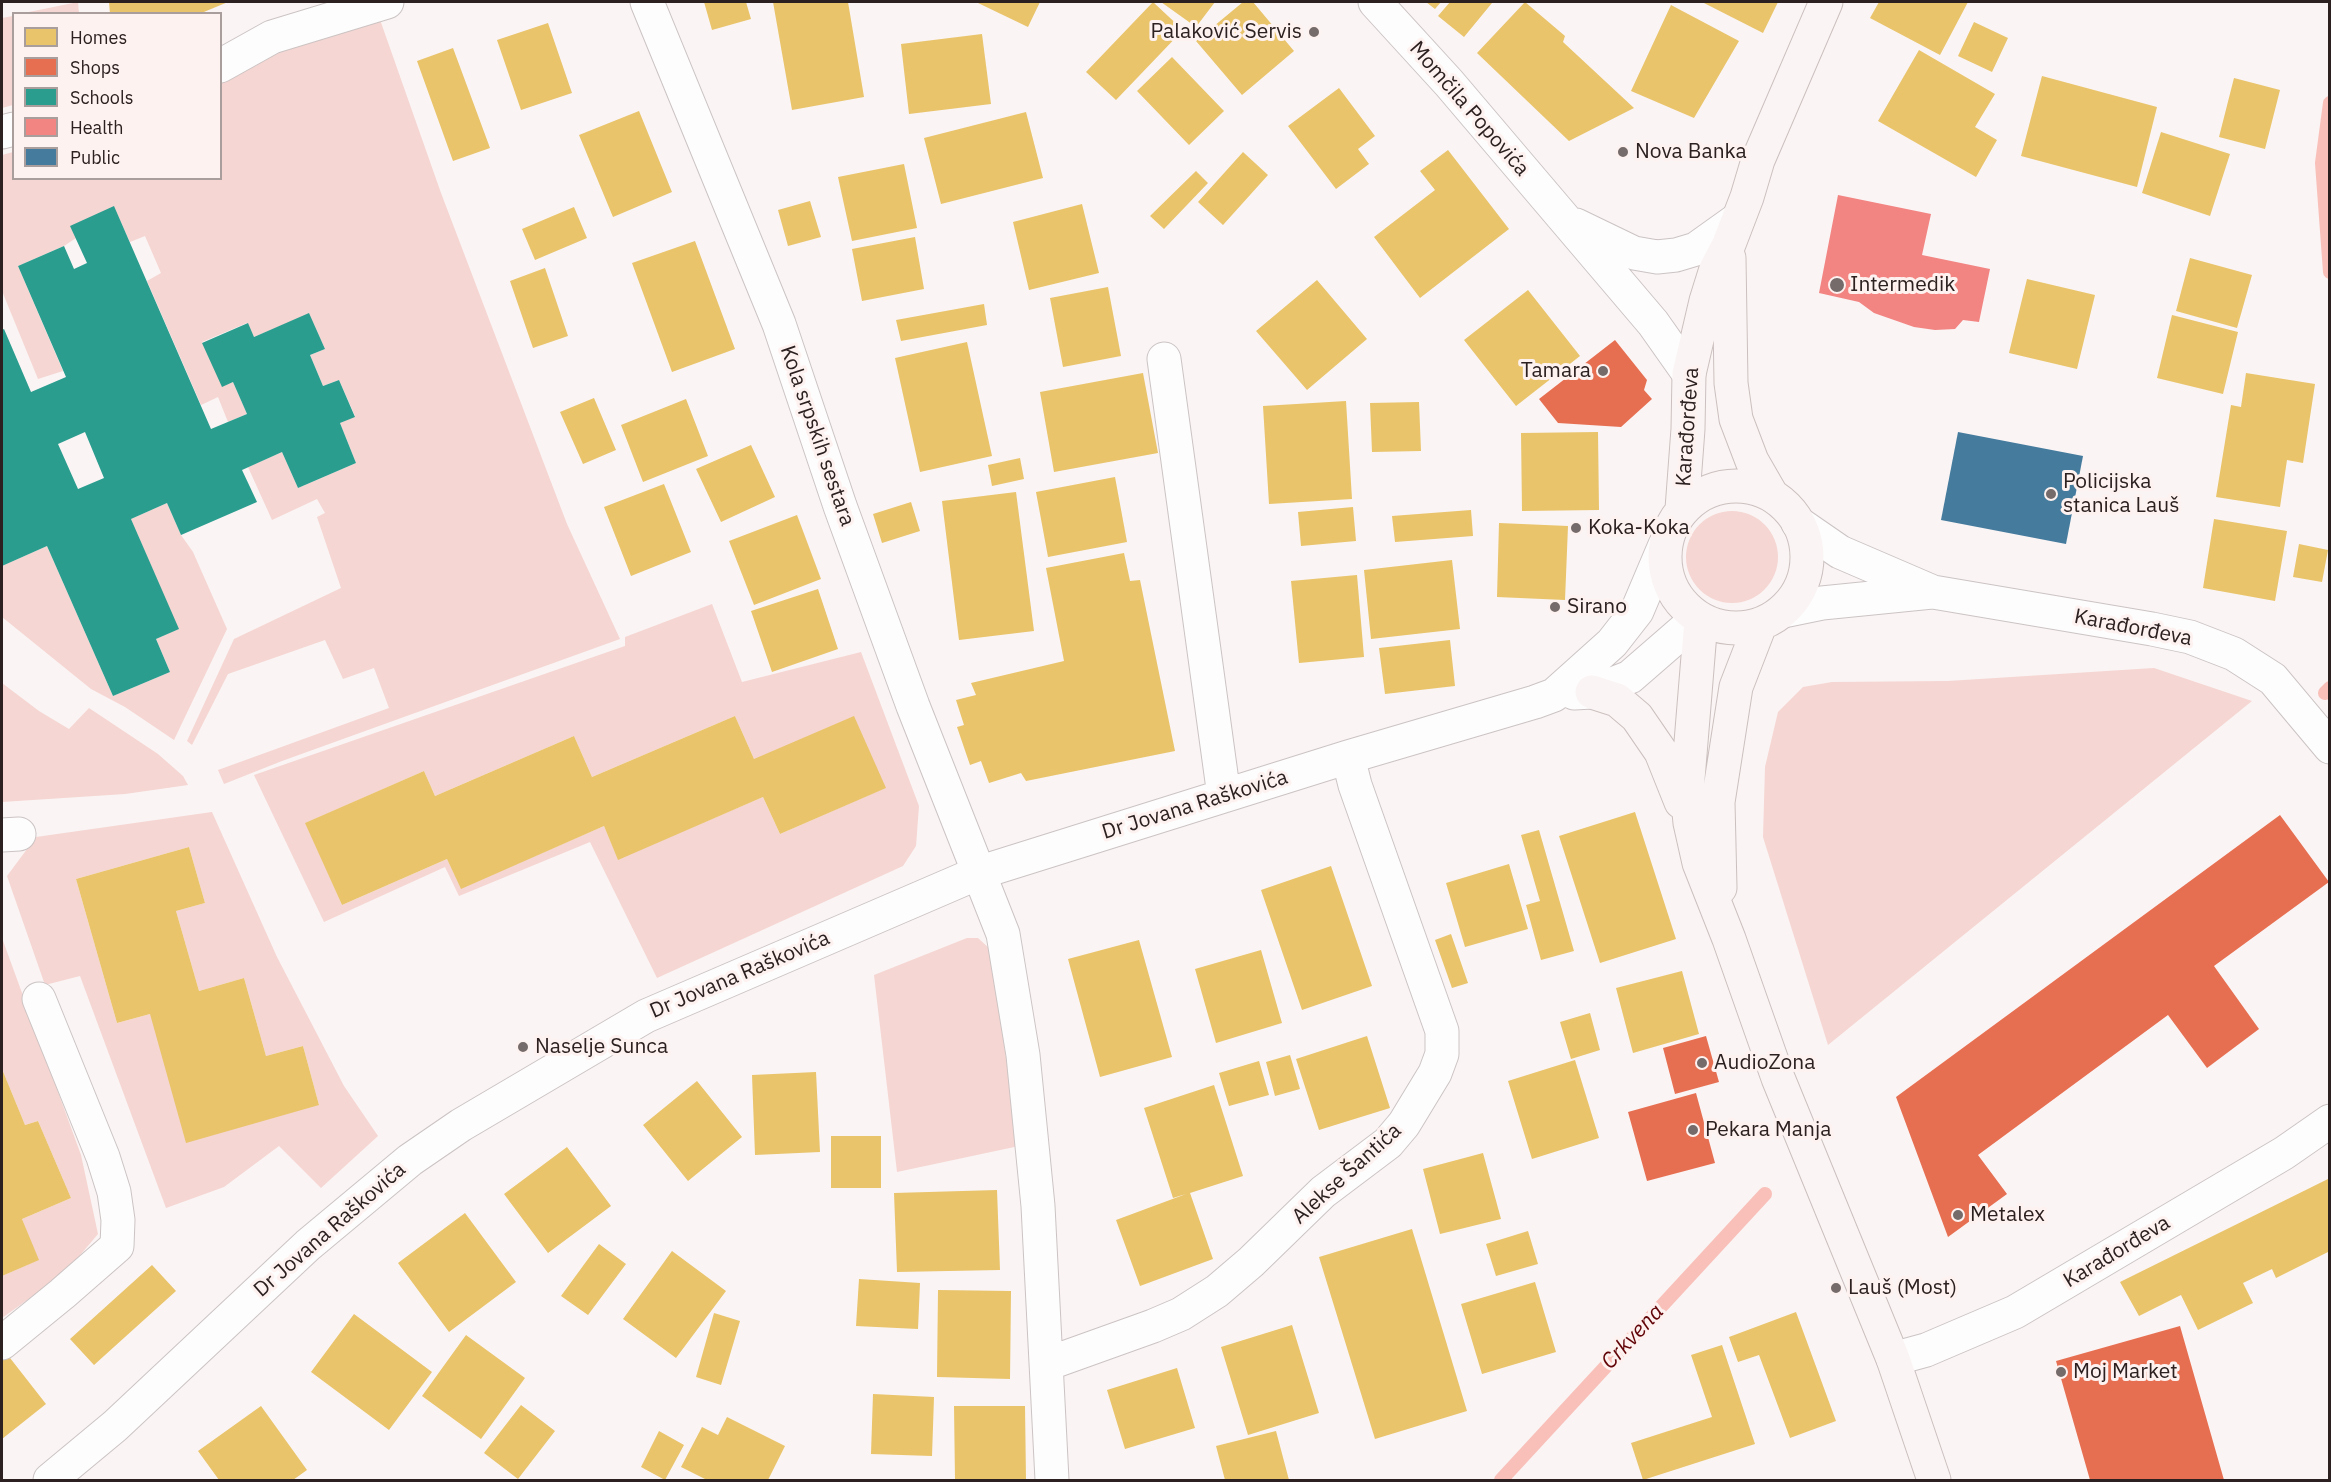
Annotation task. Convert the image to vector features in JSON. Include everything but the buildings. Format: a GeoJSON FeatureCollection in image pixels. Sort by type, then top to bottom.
{"type":"FeatureCollection","features":[{"type":"Feature","properties":{"kind":"main road","name":"Karađorđeva"},"geometry":{"type":"LineString","coordinates":[[1682,509],[1688,429],[1689,374],[1706,301],[1716,269],[1734,231],[1766,139],[1826,2]]}},
{"type":"Feature","properties":{"kind":"main road","name":"Karađorđeva"},"geometry":{"type":"LineString","coordinates":[[1734,231],[1731,383],[1736,419],[1752,461],[1771,494]]}},
{"type":"Feature","properties":{"kind":"main road"},"geometry":{"type":"LineString","coordinates":[[1721,486],[1750,487],[1771,494],[1786,506],[1798,523],[1806,542],[1807,563],[1802,584],[1792,603],[1772,618],[1732,628],[1699,619],[1683,606],[1673,591],[1666,573],[1665,545],[1669,531],[1682,509],[1694,498],[1721,486]]}},
{"type":"Feature","properties":{"kind":"main road"},"geometry":{"type":"LineString","coordinates":[[1721,920],[1719,802],[1736,687],[1772,618]]}},
{"type":"Feature","properties":{"kind":"main road"},"geometry":{"type":"LineString","coordinates":[[1699,619],[1687,791],[1690,823],[1699,863],[1778,1078],[1893,1359],[1934,1480]]}},
{"type":"Feature","properties":{"kind":"main road"},"geometry":{"type":"LineString","coordinates":[[1592,692],[1617,700],[1637,717],[1661,752],[1690,823]]}},
{"type":"Feature","properties":{"kind":"street"},"geometry":{"type":"LineString","coordinates":[[222,65],[272,37],[387,2]]}},
{"type":"Feature","properties":{"kind":"street","name":"Kola srpskih sestara"},"geometry":{"type":"LineString","coordinates":[[647,2],[778,324],[844,517],[913,706],[978,873]]}},
{"type":"Feature","properties":{"kind":"street","name":"Momčila Popovića"},"geometry":{"type":"LineString","coordinates":[[1375,2],[1449,83],[1653,323],[1689,374]]}},
{"type":"Feature","properties":{"kind":"street","name":"Momčila Popovića"},"geometry":{"type":"LineString","coordinates":[[1562,217],[1624,249],[1657,257],[1676,255],[1696,249],[1734,231]]}},
{"type":"Feature","properties":{"kind":"street"},"geometry":{"type":"LineString","coordinates":[[1164,359],[1224,796]]}},
{"type":"Feature","properties":{"kind":"street","name":"Karađorđeva"},"geometry":{"type":"LineString","coordinates":[[1798,523],[1840,552],[1933,592],[2171,633],[2190,637],[2234,654],[2273,679],[2330,747]]}},
{"type":"Feature","properties":{"kind":"street","name":"Dr Jovana Raškovića"},"geometry":{"type":"LineString","coordinates":[[50,1480],[116,1426],[308,1245],[410,1160],[461,1125],[664,1006],[978,873],[1348,757],[1535,702],[1554,694],[1612,643],[1637,611],[1665,545]]}},
{"type":"Feature","properties":{"kind":"street","name":"Karađorđeva"},"geometry":{"type":"LineString","coordinates":[[1772,618],[1822,603],[1933,592]]}},
{"type":"Feature","properties":{"kind":"street","name":"Dr Jovana Raškovića"},"geometry":{"type":"LineString","coordinates":[[1554,694],[1592,692],[1630,676],[1699,619]]}},
{"type":"Feature","properties":{"kind":"street","name":"Alekse Šantića"},"geometry":{"type":"LineString","coordinates":[[1047,1364],[1181,1314],[1217,1291],[1251,1262],[1323,1192],[1388,1143],[1404,1124],[1435,1073],[1442,1054],[1442,1031],[1355,785],[1348,757]]}},
{"type":"Feature","properties":{"kind":"street"},"geometry":{"type":"LineString","coordinates":[[978,873],[1003,934],[1023,1055],[1038,1206],[1052,1480]]}},
{"type":"Feature","properties":{"kind":"street"},"geometry":{"type":"LineString","coordinates":[[2,1343],[117,1246],[117,1211],[114,1192],[103,1157],[39,999]]}},
{"type":"Feature","properties":{"kind":"street","name":"Karađorđeva"},"geometry":{"type":"LineString","coordinates":[[1893,1359],[1926,1350],[2015,1312],[2284,1152],[2330,1121]]}},
{"type":"Feature","properties":{"kind":"shaded area"},"geometry":{"type":"Polygon","coordinates":[[[78,2],[79,12],[29,12],[78,2]]]}},
{"type":"Feature","properties":{"kind":"shaded area"},"geometry":{"type":"Polygon","coordinates":[[[378,14],[441,193],[567,524],[620,639],[224,784],[218,770],[389,708],[374,668],[343,679],[325,640],[228,674],[192,745],[187,741],[234,639],[341,588],[317,517],[325,513],[317,499],[272,520],[248,467],[282,452],[298,488],[356,463],[340,423],[355,416],[339,380],[323,386],[310,355],[325,349],[309,314],[254,337],[247,323],[202,342],[222,386],[233,382],[247,414],[228,422],[218,397],[201,405],[147,281],[161,273],[145,236],[130,242],[114,207],[71,226],[76,238],[64,246],[18,266],[63,371],[38,379],[2,291],[2,155],[12,152],[12,180],[222,180],[222,77],[274,53],[378,14]]]}},
{"type":"Feature","properties":{"kind":"shaded area"},"geometry":{"type":"Polygon","coordinates":[[[12,16],[12,105],[2,108],[2,18],[12,16]]]}},
{"type":"Feature","properties":{"kind":"shaded area"},"geometry":{"type":"Polygon","coordinates":[[[167,503],[181,535],[193,552],[227,629],[174,740],[125,707],[91,689],[2,617],[2,566],[47,546],[113,696],[170,672],[156,639],[178,629],[131,519],[167,503]]]}},
{"type":"Feature","properties":{"kind":"shaded area"},"geometry":{"type":"Polygon","coordinates":[[[1732,511],[1750,515],[1764,525],[1774,539],[1778,557],[1774,575],[1764,589],[1750,599],[1732,603],[1714,599],[1700,589],[1690,575],[1686,557],[1690,539],[1700,525],[1714,515],[1732,511]]]}},
{"type":"Feature","properties":{"kind":"shaded area"},"geometry":{"type":"Polygon","coordinates":[[[712,604],[742,682],[861,652],[919,806],[916,846],[903,866],[657,978],[590,842],[459,896],[445,867],[324,922],[254,775],[625,646],[625,637],[712,604]],[[735,716],[592,777],[574,736],[435,796],[424,771],[306,823],[342,905],[447,859],[461,888],[604,826],[618,859],[763,797],[780,834],[885,788],[754,759],[735,716]]]}},
{"type":"Feature","properties":{"kind":"shaded area"},"geometry":{"type":"Polygon","coordinates":[[[2154,668],[2252,701],[1828,1045],[1763,837],[1765,767],[1778,712],[1803,687],[1832,682],[1948,681],[2154,668]]]}},
{"type":"Feature","properties":{"kind":"shaded area"},"geometry":{"type":"Polygon","coordinates":[[[2,683],[39,711],[69,729],[89,708],[158,754],[183,776],[188,785],[125,794],[2,802],[2,683]]]}},
{"type":"Feature","properties":{"kind":"shaded area"},"geometry":{"type":"Polygon","coordinates":[[[212,812],[277,957],[344,1086],[378,1136],[321,1188],[279,1146],[224,1187],[166,1208],[80,976],[45,985],[7,876],[36,837],[212,812]],[[189,847],[76,879],[117,1023],[150,1014],[319,1105],[303,1046],[266,1056],[244,978],[199,991],[176,911],[205,903],[189,847]]]}},
{"type":"Feature","properties":{"kind":"shaded area"},"geometry":{"type":"Polygon","coordinates":[[[2,938],[81,1155],[98,1234],[65,1273],[2,1318],[2,1276],[38,1260],[22,1219],[71,1198],[38,1121],[25,1125],[2,1069],[2,938]]]}},
{"type":"Feature","properties":{"kind":"shaded area"},"geometry":{"type":"Polygon","coordinates":[[[967,938],[978,938],[990,949],[1019,1146],[897,1172],[874,975],[967,938]]]}},
{"type":"Feature","properties":{"kind":"waterway","name":"Crkvena"},"geometry":{"type":"LineString","coordinates":[[2330,103],[2322,163],[2330,272]]}},
{"type":"Feature","properties":{"kind":"waterway","name":"Crkvena"},"geometry":{"type":"LineString","coordinates":[[2325,693],[2330,688]]}},
{"type":"Feature","properties":{"kind":"waterway","name":"Crkvena"},"geometry":{"type":"LineString","coordinates":[[1501,1480],[1765,1194]]}},
{"type":"Feature","properties":{"kind":"place","name":"Palaković Servis"},"geometry":{"type":"Point","coordinates":[1314,32]}},
{"type":"Feature","properties":{"kind":"place","name":"Nova Banka"},"geometry":{"type":"Point","coordinates":[1623,152]}},
{"type":"Feature","properties":{"kind":"place","name":"Intermedik"},"geometry":{"type":"Point","coordinates":[1837,285]}},
{"type":"Feature","properties":{"kind":"place","name":"Tamara"},"geometry":{"type":"Point","coordinates":[1603,371]}},
{"type":"Feature","properties":{"kind":"place","name":"Policijska stanica Lauš"},"geometry":{"type":"Point","coordinates":[2051,494]}},
{"type":"Feature","properties":{"kind":"place","name":"Koka-Koka"},"geometry":{"type":"Point","coordinates":[1576,528]}},
{"type":"Feature","properties":{"kind":"place","name":"Sirano"},"geometry":{"type":"Point","coordinates":[1555,607]}},
{"type":"Feature","properties":{"kind":"place","name":"Naselje Sunca"},"geometry":{"type":"Point","coordinates":[523,1047]}},
{"type":"Feature","properties":{"kind":"place","name":"AudioZona"},"geometry":{"type":"Point","coordinates":[1702,1063]}},
{"type":"Feature","properties":{"kind":"place","name":"Pekara Manja"},"geometry":{"type":"Point","coordinates":[1693,1130]}},
{"type":"Feature","properties":{"kind":"place","name":"Metalex"},"geometry":{"type":"Point","coordinates":[1958,1215]}},
{"type":"Feature","properties":{"kind":"place","name":"Lauš (Most)"},"geometry":{"type":"Point","coordinates":[1836,1288]}},
{"type":"Feature","properties":{"kind":"place","name":"Moj Market"},"geometry":{"type":"Point","coordinates":[2061,1372]}}]}
